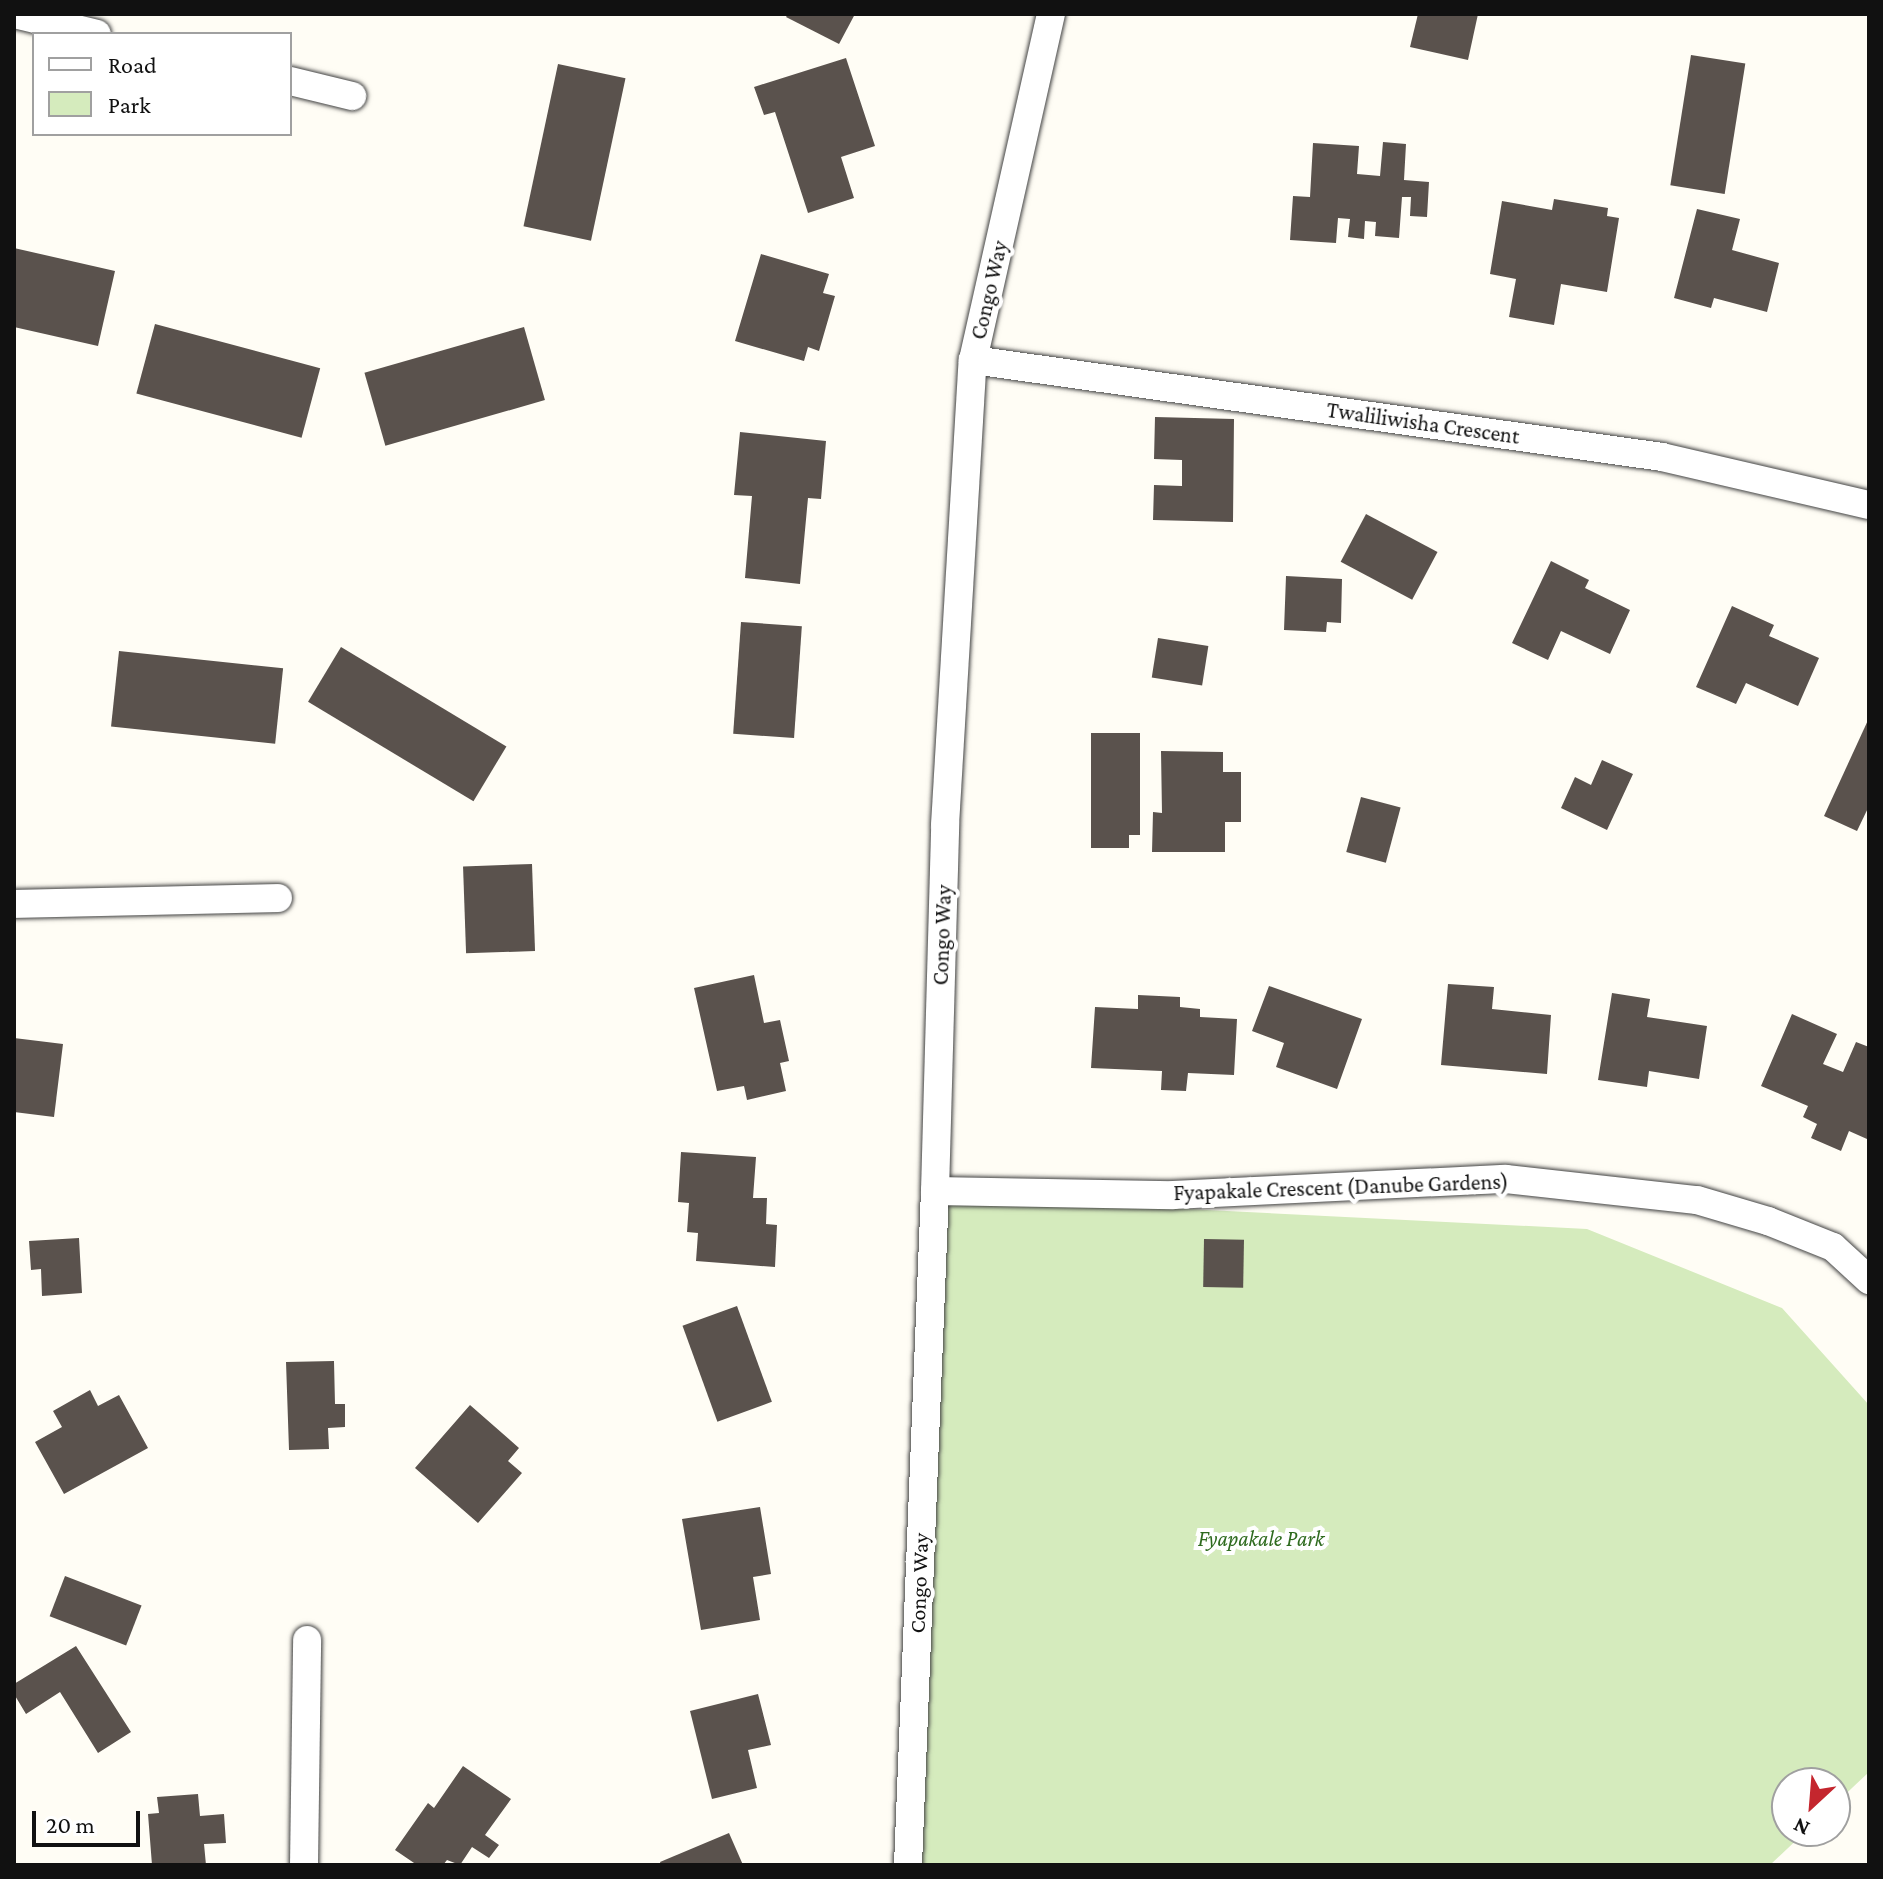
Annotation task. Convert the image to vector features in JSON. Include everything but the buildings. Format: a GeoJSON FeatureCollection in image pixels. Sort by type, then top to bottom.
{"type":"FeatureCollection","features":[{"type":"Feature","properties":{"kind":"street"},"geometry":{"type":"LineString","coordinates":[[14,14],[89,32]]}},
{"type":"Feature","properties":{"kind":"street","name":"Congo Way"},"geometry":{"type":"LineString","coordinates":[[908,1865],[935,1191],[945,825],[973,360],[1051,14]]}},
{"type":"Feature","properties":{"kind":"street"},"geometry":{"type":"LineString","coordinates":[[292,81],[352,96]]}},
{"type":"Feature","properties":{"kind":"street","name":"Twaliliwisha Crescent"},"geometry":{"type":"LineString","coordinates":[[973,360],[1662,457],[1869,505]]}},
{"type":"Feature","properties":{"kind":"street"},"geometry":{"type":"LineString","coordinates":[[14,904],[278,898]]}},
{"type":"Feature","properties":{"kind":"street","name":"Fyapakale Crescent (Danube Gardens)"},"geometry":{"type":"LineString","coordinates":[[935,1191],[1173,1195],[1506,1179],[1697,1200],[1768,1221],[1833,1247],[1869,1280]]}},
{"type":"Feature","properties":{"kind":"street"},"geometry":{"type":"LineString","coordinates":[[304,1865],[307,1640]]}},
{"type":"Feature","properties":{"kind":"green space","name":"Fyapakale Park"},"geometry":{"type":"Polygon","coordinates":[[[945,1197],[1587,1229],[1782,1308],[1869,1405],[1869,1772],[1851,1789],[1851,1767],[1771,1767],[1771,1847],[1789,1847],[1770,1865],[913,1865],[945,1197]]]}}]}
